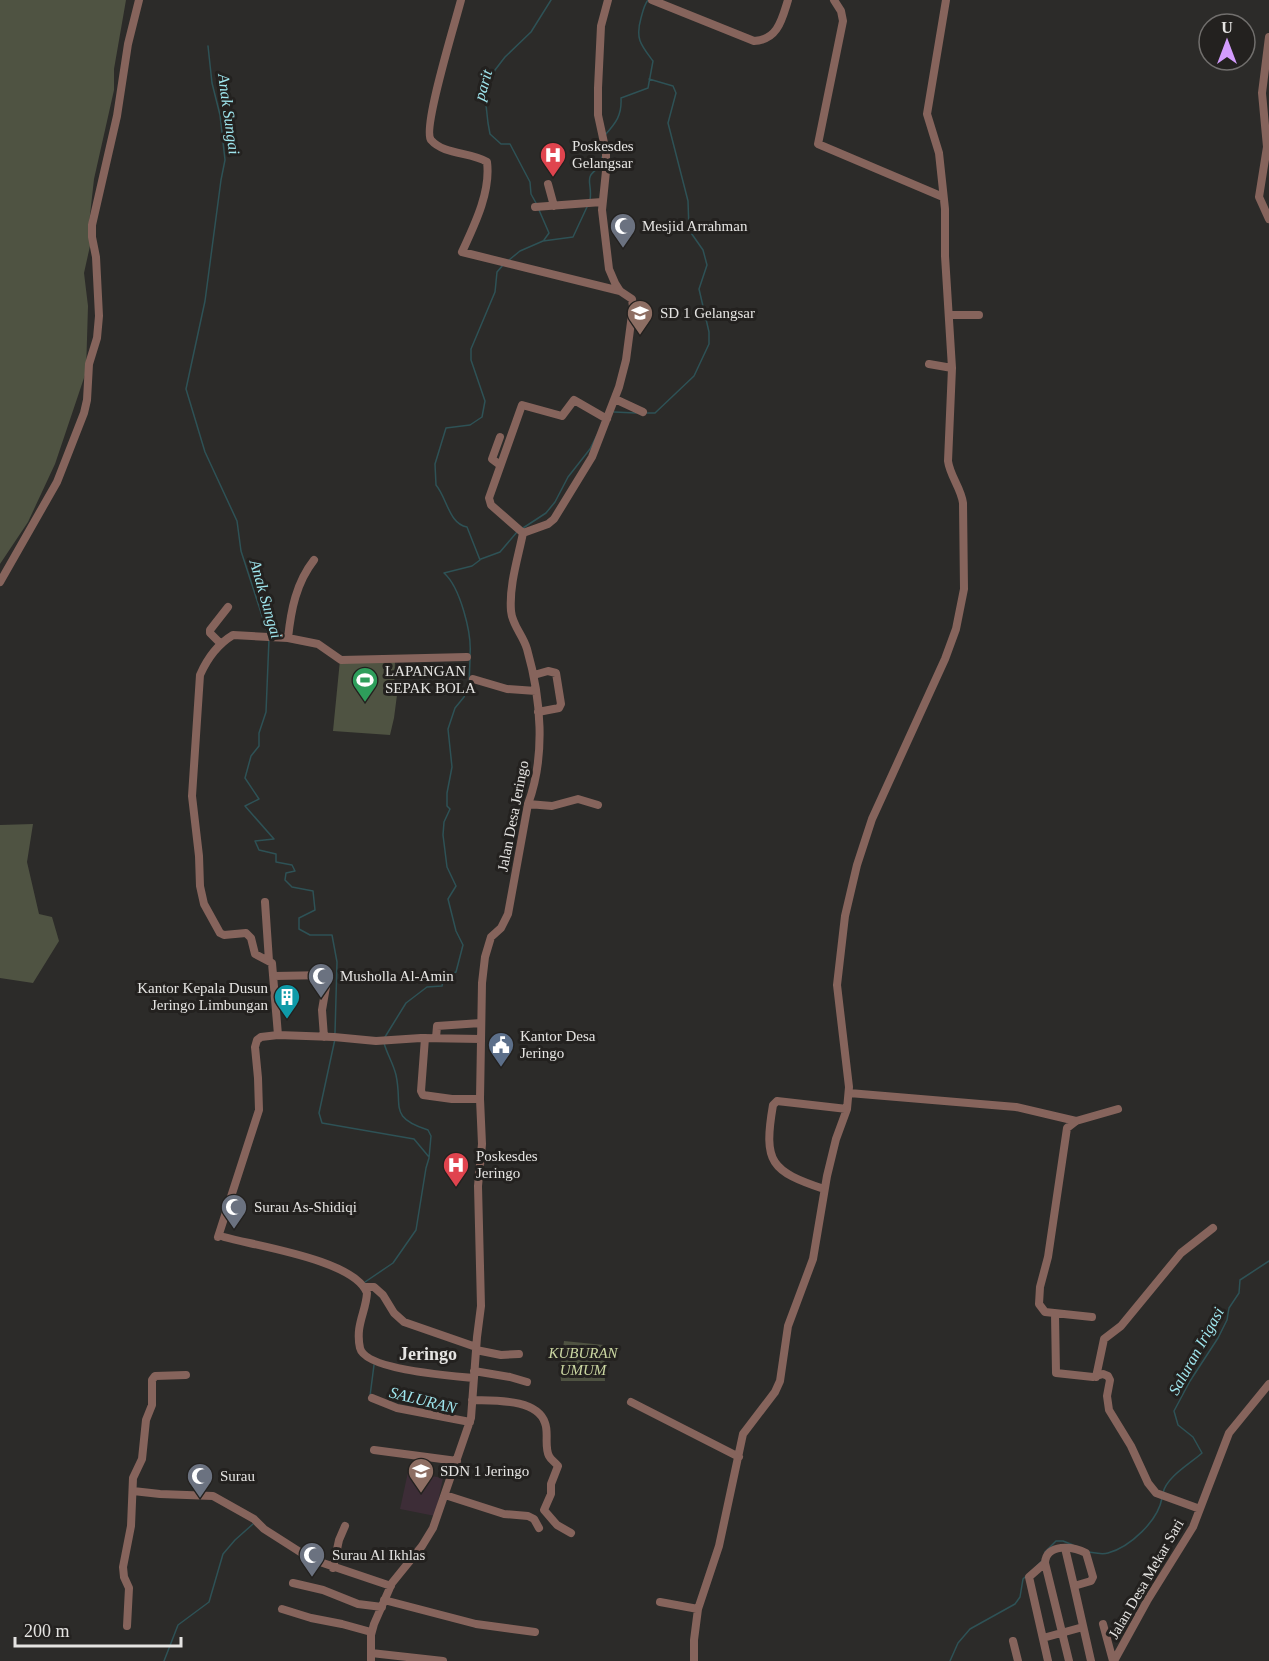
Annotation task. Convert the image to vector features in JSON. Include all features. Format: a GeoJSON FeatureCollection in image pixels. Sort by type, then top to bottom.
{"type":"FeatureCollection","features":[{"type":"Feature","properties":{"kind":"street"},"geometry":{"type":"LineString","coordinates":[[0,582],[57,482],[84,413],[89,364],[97,338],[99,316],[93,225],[117,116],[128,45],[138,0]]}},
{"type":"Feature","properties":{"kind":"street"},"geometry":{"type":"LineString","coordinates":[[461,0],[433,105],[428,134],[438,146],[487,162],[484,194],[462,252],[620,291],[634,303],[626,360],[613,403],[605,417],[592,457],[554,519],[548,524],[518,528],[490,502],[489,498],[522,405],[562,416],[574,400],[605,417]]}},
{"type":"Feature","properties":{"kind":"street"},"geometry":{"type":"LineString","coordinates":[[608,0],[602,26],[598,70],[598,115],[606,152],[606,184],[598,202],[608,264],[612,278],[620,291]]}},
{"type":"Feature","properties":{"kind":"street"},"geometry":{"type":"LineString","coordinates":[[652,0],[747,39],[758,41],[776,32],[788,0]]}},
{"type":"Feature","properties":{"kind":"street"},"geometry":{"type":"LineString","coordinates":[[834,0],[841,11],[843,21],[818,144],[943,197]]}},
{"type":"Feature","properties":{"kind":"street"},"geometry":{"type":"LineString","coordinates":[[694,1661],[698,1609],[719,1546],[743,1434],[775,1392],[780,1381],[788,1326],[813,1259],[832,1151],[847,1109],[849,1093],[837,978],[849,898],[872,819],[949,649],[962,599],[963,503],[961,491],[949,464],[952,368],[943,197],[939,153],[929,125],[927,109],[946,0]]}},
{"type":"Feature","properties":{"kind":"street"},"geometry":{"type":"LineString","coordinates":[[1269,37],[1262,93],[1267,147],[1259,197],[1269,219]]}},
{"type":"Feature","properties":{"kind":"street"},"geometry":{"type":"LineString","coordinates":[[548,184],[554,206]]}},
{"type":"Feature","properties":{"kind":"street"},"geometry":{"type":"LineString","coordinates":[[535,207],[598,202]]}},
{"type":"Feature","properties":{"kind":"street"},"geometry":{"type":"LineString","coordinates":[[949,315],[979,315]]}},
{"type":"Feature","properties":{"kind":"street"},"geometry":{"type":"LineString","coordinates":[[929,364],[952,368]]}},
{"type":"Feature","properties":{"kind":"street"},"geometry":{"type":"LineString","coordinates":[[613,403],[643,412]]}},
{"type":"Feature","properties":{"kind":"street"},"geometry":{"type":"LineString","coordinates":[[500,437],[492,459],[500,465]]}},
{"type":"Feature","properties":{"kind":"street","name":"Jalan Desa Jeringo"},"geometry":{"type":"LineString","coordinates":[[371,1657],[371,1632],[391,1586],[430,1534],[470,1422],[481,1306],[478,1186],[482,1153],[480,1099],[482,983],[485,957],[491,937],[501,928],[508,914],[528,804],[534,789],[539,753],[534,675],[526,646],[511,611],[518,528]]}},
{"type":"Feature","properties":{"kind":"street"},"geometry":{"type":"LineString","coordinates":[[288,638],[290,618],[297,593],[303,576],[314,560]]}},
{"type":"Feature","properties":{"kind":"street"},"geometry":{"type":"LineString","coordinates":[[221,644],[210,633],[210,630],[228,607]]}},
{"type":"Feature","properties":{"kind":"street"},"geometry":{"type":"LineString","coordinates":[[278,1035],[272,963],[255,954],[251,938],[246,933],[224,935],[220,933],[204,904],[200,886],[192,796],[198,691],[200,675],[206,662],[221,644],[233,635],[288,638],[318,644],[341,660],[467,657]]}},
{"type":"Feature","properties":{"kind":"street"},"geometry":{"type":"LineString","coordinates":[[534,675],[548,670],[556,673],[561,704],[555,710],[538,712]]}},
{"type":"Feature","properties":{"kind":"street"},"geometry":{"type":"LineString","coordinates":[[473,679],[507,689],[536,691]]}},
{"type":"Feature","properties":{"kind":"street"},"geometry":{"type":"LineString","coordinates":[[528,804],[552,806],[578,799],[598,805]]}},
{"type":"Feature","properties":{"kind":"street"},"geometry":{"type":"LineString","coordinates":[[265,902],[269,961]]}},
{"type":"Feature","properties":{"kind":"street"},"geometry":{"type":"LineString","coordinates":[[274,976],[328,975],[322,1010],[324,1037]]}},
{"type":"Feature","properties":{"kind":"street"},"geometry":{"type":"LineString","coordinates":[[436,1038],[437,1026],[481,1023]]}},
{"type":"Feature","properties":{"kind":"street"},"geometry":{"type":"LineString","coordinates":[[481,1039],[425,1038],[376,1041],[278,1035],[261,1037],[257,1040],[255,1047],[259,1110],[221,1237],[316,1259],[350,1276],[365,1287],[375,1287],[394,1313],[404,1322],[501,1355],[519,1354]]}},
{"type":"Feature","properties":{"kind":"street"},"geometry":{"type":"LineString","coordinates":[[425,1038],[423,1095],[452,1099],[480,1099]]}},
{"type":"Feature","properties":{"kind":"street"},"geometry":{"type":"LineString","coordinates":[[849,1093],[1016,1107],[1076,1121]]}},
{"type":"Feature","properties":{"kind":"street"},"geometry":{"type":"LineString","coordinates":[[824,1189],[793,1178],[775,1163],[770,1147],[773,1104],[777,1101],[847,1109]]}},
{"type":"Feature","properties":{"kind":"street"},"geometry":{"type":"LineString","coordinates":[[1092,1317],[1045,1312],[1040,1307],[1040,1287],[1048,1257],[1068,1126],[1076,1121],[1118,1109]]}},
{"type":"Feature","properties":{"kind":"street"},"geometry":{"type":"LineString","coordinates":[[1096,1377],[1104,1339],[1121,1326],[1180,1253],[1213,1228]]}},
{"type":"Feature","properties":{"kind":"street"},"geometry":{"type":"LineString","coordinates":[[365,1287],[367,1297],[360,1317],[359,1336],[361,1351],[365,1356],[398,1368],[510,1377],[527,1382]]}},
{"type":"Feature","properties":{"kind":"street"},"geometry":{"type":"LineString","coordinates":[[1055,1314],[1056,1373],[1096,1377],[1103,1374],[1109,1378],[1107,1401],[1109,1410],[1131,1446],[1148,1484],[1156,1493],[1200,1509]]}},
{"type":"Feature","properties":{"kind":"street"},"geometry":{"type":"LineString","coordinates":[[128,1626],[129,1588],[123,1567],[129,1540],[133,1478],[142,1460],[146,1420],[152,1405],[152,1380],[155,1376],[186,1375]]}},
{"type":"Feature","properties":{"kind":"street","name":"Jalan Desa Mekar Sari"},"geometry":{"type":"LineString","coordinates":[[1114,1661],[1147,1601],[1193,1527],[1229,1433],[1269,1384]]}},
{"type":"Feature","properties":{"kind":"street"},"geometry":{"type":"LineString","coordinates":[[372,1398],[396,1408],[470,1422]]}},
{"type":"Feature","properties":{"kind":"street"},"geometry":{"type":"LineString","coordinates":[[472,1400],[517,1402],[531,1408],[542,1417],[546,1429],[548,1454],[558,1466],[551,1484],[551,1494],[544,1510],[557,1525],[571,1533]]}},
{"type":"Feature","properties":{"kind":"street"},"geometry":{"type":"LineString","coordinates":[[631,1402],[739,1457]]}},
{"type":"Feature","properties":{"kind":"street"},"geometry":{"type":"LineString","coordinates":[[374,1450],[457,1461]]}},
{"type":"Feature","properties":{"kind":"street"},"geometry":{"type":"LineString","coordinates":[[133,1491],[213,1496],[254,1519],[302,1554],[333,1568],[391,1586]]}},
{"type":"Feature","properties":{"kind":"street"},"geometry":{"type":"LineString","coordinates":[[445,1495],[504,1514],[528,1516],[539,1528]]}},
{"type":"Feature","properties":{"kind":"street"},"geometry":{"type":"LineString","coordinates":[[333,1568],[339,1540],[345,1526]]}},
{"type":"Feature","properties":{"kind":"street"},"geometry":{"type":"LineString","coordinates":[[1065,1548],[1091,1661]]}},
{"type":"Feature","properties":{"kind":"street"},"geometry":{"type":"LineString","coordinates":[[1069,1661],[1045,1563],[1050,1551],[1065,1548],[1086,1552],[1093,1577],[1091,1581],[1074,1586]]}},
{"type":"Feature","properties":{"kind":"street"},"geometry":{"type":"LineString","coordinates":[[1045,1563],[1029,1578],[1048,1661]]}},
{"type":"Feature","properties":{"kind":"street"},"geometry":{"type":"LineString","coordinates":[[293,1583],[323,1590],[358,1604],[383,1604],[468,1622],[535,1632]]}},
{"type":"Feature","properties":{"kind":"street"},"geometry":{"type":"LineString","coordinates":[[660,1602],[698,1609]]}},
{"type":"Feature","properties":{"kind":"street"},"geometry":{"type":"LineString","coordinates":[[282,1609],[371,1632]]}},
{"type":"Feature","properties":{"kind":"street"},"geometry":{"type":"LineString","coordinates":[[1104,1624],[1114,1661]]}},
{"type":"Feature","properties":{"kind":"street"},"geometry":{"type":"LineString","coordinates":[[1043,1638],[1083,1627]]}},
{"type":"Feature","properties":{"kind":"street"},"geometry":{"type":"LineString","coordinates":[[1013,1641],[1018,1661]]}},
{"type":"Feature","properties":{"kind":"street"},"geometry":{"type":"LineString","coordinates":[[371,1657],[443,1661]]}},
{"type":"Feature","properties":{"kind":"shaded area","name":"SDN 1 Jeringo"},"geometry":{"type":"Polygon","coordinates":[[[408,1472],[443,1478],[435,1516],[400,1509],[408,1472]]]}},
{"type":"Feature","properties":{"kind":"green space"},"geometry":{"type":"Polygon","coordinates":[[[0,0],[126,0],[114,69],[114,90],[94,179],[88,233],[92,237],[84,273],[88,306],[86,372],[55,464],[28,522],[0,564],[0,0]]]}},
{"type":"Feature","properties":{"kind":"green space","name":"LAPANGAN SEPAK BOLA"},"geometry":{"type":"Polygon","coordinates":[[[340,660],[395,660],[394,691],[397,695],[390,735],[333,731],[340,660]]]}},
{"type":"Feature","properties":{"kind":"green space"},"geometry":{"type":"Polygon","coordinates":[[[33,824],[27,862],[39,914],[52,917],[59,941],[33,983],[0,978],[0,825],[33,824]]]}},
{"type":"Feature","properties":{"kind":"green space","name":"KUBURAN UMUM"},"geometry":{"type":"Polygon","coordinates":[[[564,1341],[604,1345],[605,1381],[561,1381],[564,1341]]]}},
{"type":"Feature","properties":{"kind":"waterway","name":"parit"},"geometry":{"type":"LineString","coordinates":[[536,203],[531,194],[530,182],[510,144],[501,144],[490,134],[486,105],[489,84],[495,70],[531,32],[551,0]]}},
{"type":"Feature","properties":{"kind":"waterway"},"geometry":{"type":"LineString","coordinates":[[605,135],[618,118],[621,98],[648,88],[653,61],[642,46],[639,37],[639,25],[648,0]]}},
{"type":"Feature","properties":{"kind":"waterway","name":"Anak Sungai"},"geometry":{"type":"LineString","coordinates":[[208,46],[225,160],[205,301],[186,389],[205,452],[237,521],[241,551],[268,634]]}},
{"type":"Feature","properties":{"kind":"waterway"},"geometry":{"type":"LineString","coordinates":[[647,413],[655,413],[694,376],[709,344],[709,332],[699,289],[707,265],[703,250],[689,230],[688,201],[668,123],[676,93],[673,86],[649,79]]}},
{"type":"Feature","properties":{"kind":"waterway"},"geometry":{"type":"LineString","coordinates":[[590,200],[589,181],[591,174],[600,167],[602,157]]}},
{"type":"Feature","properties":{"kind":"waterway"},"geometry":{"type":"LineString","coordinates":[[509,260],[520,251],[543,241],[573,237],[587,207]]}},
{"type":"Feature","properties":{"kind":"waterway","name":"parit"},"geometry":{"type":"LineString","coordinates":[[539,210],[549,233],[544,240]]}},
{"type":"Feature","properties":{"kind":"waterway"},"geometry":{"type":"LineString","coordinates":[[470,655],[464,611],[455,589],[444,573],[472,566],[480,560],[467,527],[461,525],[452,516],[436,485],[435,464],[446,428],[470,425],[482,417],[485,401],[471,360],[471,349],[495,292],[497,272],[503,265]]}},
{"type":"Feature","properties":{"kind":"waterway"},"geometry":{"type":"LineString","coordinates":[[614,412],[636,413]]}},
{"type":"Feature","properties":{"kind":"waterway"},"geometry":{"type":"LineString","coordinates":[[523,528],[546,513],[555,502],[568,477],[590,449],[597,435]]}},
{"type":"Feature","properties":{"kind":"waterway"},"geometry":{"type":"LineString","coordinates":[[481,559],[500,552],[517,532]]}},
{"type":"Feature","properties":{"kind":"waterway","name":"Anak Sungai"},"geometry":{"type":"LineString","coordinates":[[269,639],[266,712],[259,733],[259,746],[251,756],[245,778],[259,799],[245,806],[274,839],[255,841],[259,850],[276,854],[276,862],[292,865],[295,871],[286,873],[285,880],[292,887],[313,891],[315,910],[299,918],[299,929],[310,935],[332,935],[337,962],[335,1033]]}},
{"type":"Feature","properties":{"kind":"waterway"},"geometry":{"type":"LineString","coordinates":[[385,1037],[406,1003],[427,987],[442,986],[444,977],[456,972],[463,945],[456,931],[448,899],[456,886],[447,867],[443,835],[444,822],[450,809],[447,806],[447,793],[452,767],[448,729],[455,708],[464,697],[469,685],[470,660]]}},
{"type":"Feature","properties":{"kind":"waterway","name":"Anak Sungai"},"geometry":{"type":"LineString","coordinates":[[335,1039],[319,1113],[322,1123],[414,1139],[429,1157]]}},
{"type":"Feature","properties":{"kind":"waterway"},"geometry":{"type":"LineString","coordinates":[[365,1282],[393,1263],[416,1230],[431,1136],[428,1130],[415,1125],[402,1115],[396,1075],[384,1043]]}},
{"type":"Feature","properties":{"kind":"waterway","name":"Saluran Irigasi"},"geometry":{"type":"LineString","coordinates":[[1163,1493],[1169,1481],[1202,1453],[1193,1437],[1178,1425],[1174,1411],[1218,1338],[1227,1320],[1229,1308],[1239,1293],[1240,1280],[1269,1261]]}},
{"type":"Feature","properties":{"kind":"waterway","name":"SALURAN"},"geometry":{"type":"LineString","coordinates":[[370,1396],[374,1365]]}},
{"type":"Feature","properties":{"kind":"waterway","name":"Saluran Irigasi"},"geometry":{"type":"LineString","coordinates":[[1089,1552],[1108,1553],[1134,1539],[1149,1524],[1162,1498]]}},
{"type":"Feature","properties":{"kind":"waterway"},"geometry":{"type":"LineString","coordinates":[[164,1661],[178,1625],[209,1602],[223,1554],[253,1524]]}},
{"type":"Feature","properties":{"kind":"waterway","name":"Saluran Irigasi"},"geometry":{"type":"LineString","coordinates":[[1045,1552],[1056,1541],[1073,1545]]}},
{"type":"Feature","properties":{"kind":"waterway","name":"Saluran Irigasi"},"geometry":{"type":"LineString","coordinates":[[950,1661],[958,1643],[970,1629],[1015,1604],[1020,1597],[1023,1579],[1043,1560]]}},
{"type":"Feature","properties":{"kind":"place","name":"Poskesdes Gelangsar"},"geometry":{"type":"Point","coordinates":[553,178]}},
{"type":"Feature","properties":{"kind":"place","name":"Mesjid Arrahman"},"geometry":{"type":"Point","coordinates":[623,249]}},
{"type":"Feature","properties":{"kind":"place","name":"SD 1 Gelangsar"},"geometry":{"type":"Point","coordinates":[640,336]}},
{"type":"Feature","properties":{"kind":"place","name":"LAPANGAN SEPAK BOLA"},"geometry":{"type":"Point","coordinates":[365,703]}},
{"type":"Feature","properties":{"kind":"place","name":"Musholla Al-Amin"},"geometry":{"type":"Point","coordinates":[321,999]}},
{"type":"Feature","properties":{"kind":"place","name":"Kantor Kepala Dusun Jeringo Limbungan"},"geometry":{"type":"Point","coordinates":[287,1020]}},
{"type":"Feature","properties":{"kind":"place","name":"Kantor Desa Jeringo"},"geometry":{"type":"Point","coordinates":[501,1068]}},
{"type":"Feature","properties":{"kind":"place","name":"Poskesdes Jeringo"},"geometry":{"type":"Point","coordinates":[456,1188]}},
{"type":"Feature","properties":{"kind":"place","name":"Surau As-Shidiqi"},"geometry":{"type":"Point","coordinates":[234,1230]}},
{"type":"Feature","properties":{"kind":"place","name":"SDN 1 Jeringo"},"geometry":{"type":"Point","coordinates":[421,1494]}},
{"type":"Feature","properties":{"kind":"place","name":"Surau"},"geometry":{"type":"Point","coordinates":[200,1499]}},
{"type":"Feature","properties":{"kind":"place","name":"Surau Al Ikhlas"},"geometry":{"type":"Point","coordinates":[312,1578]}},
{"type":"Feature","properties":{"kind":"district","name":"Jeringo"},"geometry":{"type":"Point","coordinates":[428,1354]}}]}
